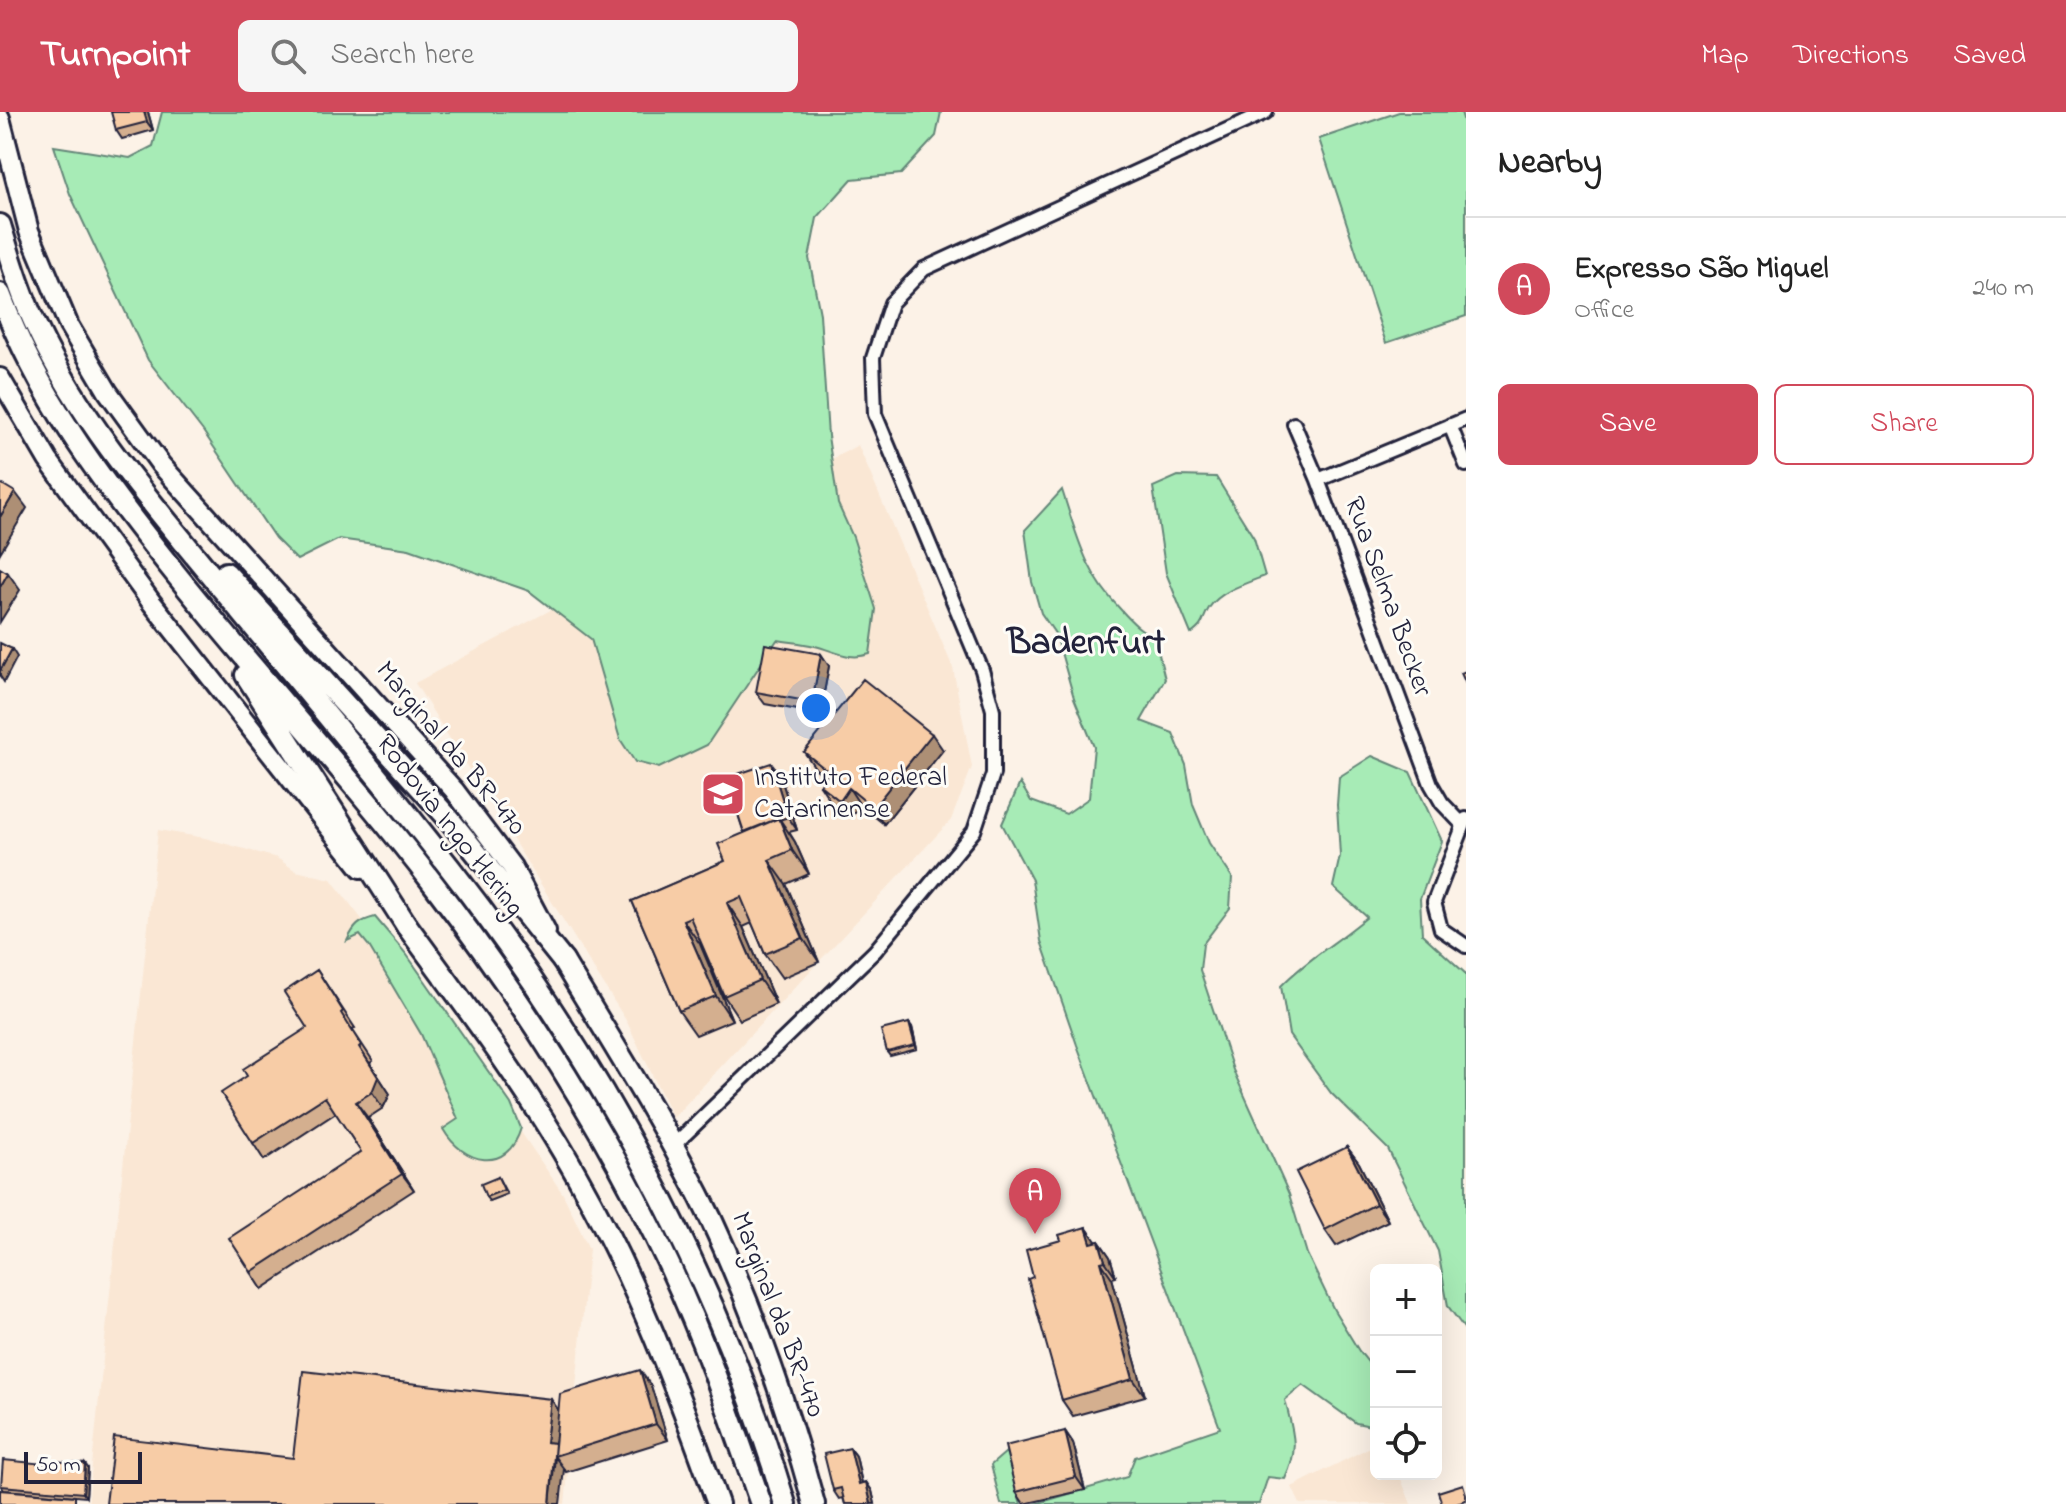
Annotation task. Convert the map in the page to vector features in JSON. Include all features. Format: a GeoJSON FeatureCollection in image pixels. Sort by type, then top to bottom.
{"type":"FeatureCollection","features":[{"type":"Feature","properties":{"kind":"main road","name":"Marginal da BR-470"},"geometry":{"type":"LineString","coordinates":[[0,118],[29,231],[69,326],[108,392],[161,465],[454,790],[512,867],[710,1218],[770,1360],[814,1504]]}},
{"type":"Feature","properties":{"kind":"main road","name":"Rodovia Ingo Hering"},"geometry":{"type":"LineString","coordinates":[[0,225],[38,331],[99,432],[161,514],[452,870],[569,1037],[625,1130],[692,1258],[744,1385],[785,1504]]}},
{"type":"Feature","properties":{"kind":"main road","name":"Rodovia Ingo Hering"},"geometry":{"type":"LineString","coordinates":[[0,294],[36,377],[77,445],[200,605],[433,884],[516,994],[605,1139],[670,1267],[723,1396],[761,1504]]}},
{"type":"Feature","properties":{"kind":"main road"},"geometry":{"type":"LineString","coordinates":[[2,388],[48,460],[152,603],[407,926],[504,1060],[577,1176],[627,1272],[690,1426],[718,1504]]}},
{"type":"Feature","properties":{"kind":"main road"},"geometry":{"type":"LineString","coordinates":[[161,514],[211,556],[449,819],[563,961]]}},
{"type":"Feature","properties":{"kind":"main road"},"geometry":{"type":"LineString","coordinates":[[200,605],[407,926]]}},
{"type":"Feature","properties":{"kind":"street"},"geometry":{"type":"LineString","coordinates":[[672,1147],[875,951],[974,831],[993,774],[993,710],[982,670],[875,414],[873,358],[891,303],[924,269],[1266,112]]}},
{"type":"Feature","properties":{"kind":"street"},"geometry":{"type":"LineString","coordinates":[[1318,480],[1466,419]]}},
{"type":"Feature","properties":{"kind":"street","name":"Rua Selma Becker"},"geometry":{"type":"LineString","coordinates":[[1294,424],[1318,480],[1431,784],[1442,803],[1465,822]]}},
{"type":"Feature","properties":{"kind":"street"},"geometry":{"type":"LineString","coordinates":[[1450,425],[1466,465]]}},
{"type":"Feature","properties":{"kind":"street"},"geometry":{"type":"LineString","coordinates":[[1465,822],[1434,902],[1441,929],[1466,946]]}},
{"type":"Feature","properties":{"kind":"shaded area","name":"Instituto Federal Catarinense"},"geometry":{"type":"Polygon","coordinates":[[[858,445],[953,668],[972,767],[951,820],[673,1118],[627,1022],[415,683],[858,445]]]}},
{"type":"Feature","properties":{"kind":"shaded area"},"geometry":{"type":"Polygon","coordinates":[[[158,830],[205,838],[277,858],[296,871],[331,879],[489,1085],[563,1194],[589,1249],[565,1504],[88,1504],[158,830]]]}},
{"type":"Feature","properties":{"kind":"shaded area"},"geometry":{"type":"Polygon","coordinates":[[[1370,1447],[1370,1480],[1401,1480],[1411,1504],[1300,1504],[1292,1487],[1370,1447]]]}},
{"type":"Feature","properties":{"kind":"green space"},"geometry":{"type":"Polygon","coordinates":[[[162,112],[941,112],[936,136],[901,174],[852,179],[817,218],[809,258],[820,314],[828,436],[838,504],[853,537],[876,609],[870,654],[849,656],[777,640],[707,745],[659,768],[635,762],[620,739],[591,639],[529,591],[409,549],[339,539],[297,560],[275,538],[203,431],[148,360],[70,194],[54,146],[130,158],[153,146],[162,112]]]}},
{"type":"Feature","properties":{"kind":"green space"},"geometry":{"type":"Polygon","coordinates":[[[1399,112],[1461,112],[1466,129],[1466,316],[1386,343],[1319,139],[1399,112]]]}},
{"type":"Feature","properties":{"kind":"green space"},"geometry":{"type":"Polygon","coordinates":[[[1178,476],[1216,477],[1254,538],[1265,576],[1220,597],[1191,634],[1166,573],[1153,487],[1178,476]]]}},
{"type":"Feature","properties":{"kind":"green space"},"geometry":{"type":"Polygon","coordinates":[[[1062,490],[1084,555],[1099,583],[1129,619],[1155,638],[1165,679],[1141,721],[1173,733],[1186,765],[1193,805],[1209,843],[1232,877],[1230,908],[1203,944],[1200,970],[1233,1070],[1289,1194],[1307,1254],[1334,1310],[1370,1365],[1370,1426],[1356,1423],[1303,1385],[1285,1400],[1294,1440],[1290,1468],[1285,1479],[1268,1477],[1259,1504],[1035,1504],[1127,1477],[1135,1457],[1220,1428],[1041,941],[1032,880],[1002,824],[1020,783],[1031,801],[1066,814],[1089,798],[1094,747],[1074,698],[1056,635],[1041,613],[1032,582],[1025,530],[1062,490]]]}},
{"type":"Feature","properties":{"kind":"green space"},"geometry":{"type":"Polygon","coordinates":[[[1372,756],[1410,772],[1442,841],[1420,899],[1422,934],[1466,974],[1466,1331],[1448,1306],[1438,1251],[1388,1149],[1331,1093],[1289,1035],[1281,986],[1367,917],[1333,887],[1340,856],[1339,777],[1372,756]]]}},
{"type":"Feature","properties":{"kind":"green space"},"geometry":{"type":"Polygon","coordinates":[[[375,917],[407,955],[511,1104],[521,1128],[506,1153],[484,1159],[473,1156],[452,1141],[443,1129],[458,1119],[421,1034],[369,946],[360,935],[347,941],[358,925],[375,917]]]}},
{"type":"Feature","properties":{"kind":"green space"},"geometry":{"type":"Polygon","coordinates":[[[1006,1452],[1021,1504],[1001,1504],[991,1465],[1006,1452]]]}},
{"type":"Feature","properties":{"kind":"building"},"geometry":{"type":"Polygon","coordinates":[[[111,112],[144,112],[147,122],[116,130],[111,112]]]}},
{"type":"Feature","properties":{"kind":"building"},"geometry":{"type":"Polygon","coordinates":[[[0,483],[15,492],[0,517],[0,483]]]}},
{"type":"Feature","properties":{"kind":"building"},"geometry":{"type":"Polygon","coordinates":[[[0,568],[8,573],[0,587],[0,568]]]}},
{"type":"Feature","properties":{"kind":"building"},"geometry":{"type":"Polygon","coordinates":[[[0,643],[12,649],[0,671],[0,643]]]}},
{"type":"Feature","properties":{"kind":"building"},"geometry":{"type":"Polygon","coordinates":[[[765,644],[821,654],[812,702],[756,692],[765,644]]]}},
{"type":"Feature","properties":{"kind":"building"},"geometry":{"type":"Polygon","coordinates":[[[863,679],[932,734],[873,808],[849,788],[840,801],[820,785],[830,773],[804,752],[863,679]]]}},
{"type":"Feature","properties":{"kind":"building"},"geometry":{"type":"Polygon","coordinates":[[[771,763],[788,817],[744,832],[726,778],[771,763]]]}},
{"type":"Feature","properties":{"kind":"building"},"geometry":{"type":"Polygon","coordinates":[[[779,818],[792,850],[769,860],[803,938],[765,954],[741,897],[727,903],[760,980],[724,996],[690,917],[683,920],[716,996],[679,1011],[632,901],[725,861],[718,844],[779,818]]]}},
{"type":"Feature","properties":{"kind":"building"},"geometry":{"type":"Polygon","coordinates":[[[317,970],[378,1077],[372,1092],[356,1102],[402,1174],[251,1272],[229,1238],[361,1152],[325,1097],[253,1143],[221,1093],[247,1076],[243,1069],[307,1028],[284,992],[317,970]]]}},
{"type":"Feature","properties":{"kind":"building"},"geometry":{"type":"Polygon","coordinates":[[[909,1023],[915,1045],[887,1052],[881,1030],[909,1023]]]}},
{"type":"Feature","properties":{"kind":"building"},"geometry":{"type":"Polygon","coordinates":[[[1347,1147],[1376,1204],[1325,1230],[1296,1172],[1347,1147]]]}},
{"type":"Feature","properties":{"kind":"building"},"geometry":{"type":"Polygon","coordinates":[[[498,1177],[504,1190],[486,1197],[481,1184],[498,1177]]]}},
{"type":"Feature","properties":{"kind":"building"},"geometry":{"type":"Polygon","coordinates":[[[1086,1227],[1091,1243],[1099,1241],[1105,1261],[1101,1262],[1133,1379],[1062,1400],[1028,1279],[1033,1277],[1026,1250],[1061,1240],[1059,1235],[1086,1227]]]}},
{"type":"Feature","properties":{"kind":"building"},"geometry":{"type":"Polygon","coordinates":[[[640,1370],[656,1424],[554,1456],[560,1394],[640,1370]]]}},
{"type":"Feature","properties":{"kind":"building"},"geometry":{"type":"Polygon","coordinates":[[[303,1371],[551,1399],[546,1442],[555,1443],[550,1504],[106,1504],[114,1437],[293,1458],[303,1371]]]}},
{"type":"Feature","properties":{"kind":"building"},"geometry":{"type":"Polygon","coordinates":[[[1065,1431],[1076,1477],[1016,1492],[1005,1446],[1065,1431]]]}},
{"type":"Feature","properties":{"kind":"building"},"geometry":{"type":"Polygon","coordinates":[[[850,1448],[859,1484],[866,1482],[871,1504],[845,1504],[841,1488],[833,1490],[824,1454],[850,1448]]]}},
{"type":"Feature","properties":{"kind":"building"},"geometry":{"type":"Polygon","coordinates":[[[3,1460],[85,1464],[83,1493],[1,1486],[3,1460]]]}},
{"type":"Feature","properties":{"kind":"building"},"geometry":{"type":"Polygon","coordinates":[[[1463,1484],[1466,1500],[1442,1504],[1438,1492],[1463,1484]]]}},
{"type":"Feature","properties":{"kind":"building"},"geometry":{"type":"Polygon","coordinates":[[[0,1490],[75,1496],[75,1504],[0,1504],[0,1490]]]}},
{"type":"Feature","properties":{"kind":"place","name":"Instituto Federal Catarinense"},"geometry":{"type":"Point","coordinates":[723,794]}},
{"type":"Feature","properties":{"kind":"place","name":"Expresso São Miguel"},"geometry":{"type":"Point","coordinates":[1035,1234]}},
{"type":"Feature","properties":{"kind":"district","name":"Badenfurt"},"geometry":{"type":"Point","coordinates":[1086,644]}}]}
